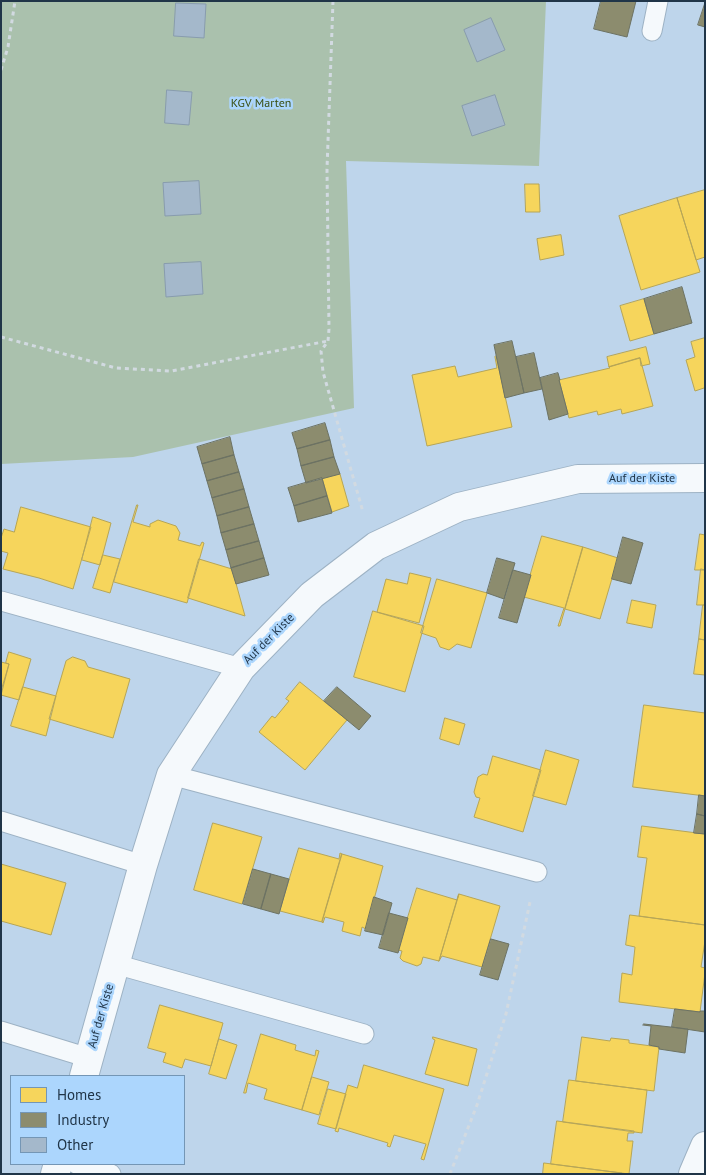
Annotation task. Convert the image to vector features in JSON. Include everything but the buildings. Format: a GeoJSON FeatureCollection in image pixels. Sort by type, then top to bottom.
{"type":"FeatureCollection","features":[{"type":"Feature","properties":{"kind":"street","name":"Auf der Kiste"},"geometry":{"type":"LineString","coordinates":[[86,1067],[143,865],[171,775],[241,668],[312,595],[376,546],[459,507],[578,479],[705,478]]}},
{"type":"Feature","properties":{"kind":"street"},"geometry":{"type":"LineString","coordinates":[[693,1174],[705,1146]]}},
{"type":"Feature","properties":{"kind":"lane"},"geometry":{"type":"LineString","coordinates":[[652,31],[658,1]]}},
{"type":"Feature","properties":{"kind":"lane"},"geometry":{"type":"LineString","coordinates":[[1,601],[241,668]]}},
{"type":"Feature","properties":{"kind":"lane"},"geometry":{"type":"LineString","coordinates":[[171,775],[537,872]]}},
{"type":"Feature","properties":{"kind":"lane"},"geometry":{"type":"LineString","coordinates":[[1,821],[143,865]]}},
{"type":"Feature","properties":{"kind":"lane"},"geometry":{"type":"LineString","coordinates":[[116,964],[364,1034]]}},
{"type":"Feature","properties":{"kind":"lane"},"geometry":{"type":"LineString","coordinates":[[1,1031],[86,1067]]}},
{"type":"Feature","properties":{"kind":"lane"},"geometry":{"type":"LineString","coordinates":[[80,1165],[111,1174]]}},
{"type":"Feature","properties":{"kind":"path"},"geometry":{"type":"LineString","coordinates":[[1,70],[8,47],[15,1]]}},
{"type":"Feature","properties":{"kind":"path"},"geometry":{"type":"LineString","coordinates":[[333,1],[327,168],[328,341],[321,351],[323,372],[364,517],[376,546]]}},
{"type":"Feature","properties":{"kind":"path"},"geometry":{"type":"LineString","coordinates":[[1,338],[116,368],[171,371],[328,341]]}},
{"type":"Feature","properties":{"kind":"path"},"geometry":{"type":"LineString","coordinates":[[450,1174],[476,1105],[506,1014],[537,872]]}},
{"type":"Feature","properties":{"kind":"green space","name":"KGV Marten"},"geometry":{"type":"Polygon","coordinates":[[[1,1],[546,1],[539,166],[346,161],[354,408],[133,457],[1,464],[1,1]]]}}]}
